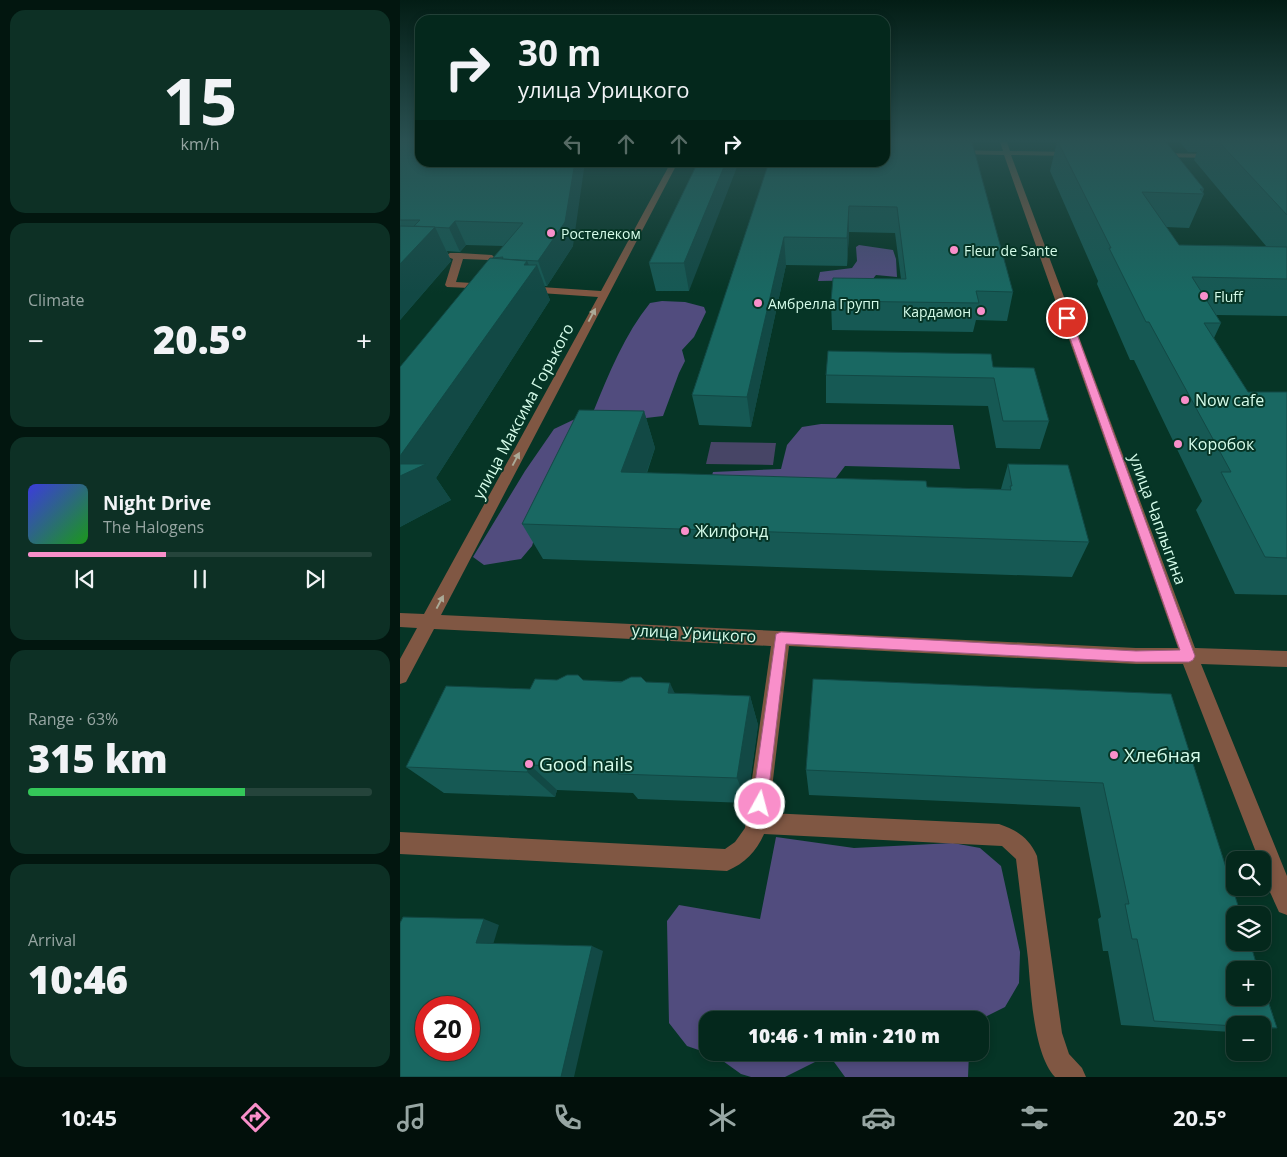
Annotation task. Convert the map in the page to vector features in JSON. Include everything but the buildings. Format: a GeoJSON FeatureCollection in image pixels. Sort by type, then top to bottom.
{"type":"FeatureCollection","features":[{"type":"Feature","properties":{"kind":"street","name":"улица Максима Горького"},"geometry":{"type":"LineString","coordinates":[[400,676],[659,192]]}},
{"type":"Feature","properties":{"kind":"street","name":"улица Чаплыгина"},"geometry":{"type":"LineString","coordinates":[[1021,192],[1189,656],[1287,904]]}},
{"type":"Feature","properties":{"kind":"street"},"geometry":{"type":"LineString","coordinates":[[439,256],[489,257]]}},
{"type":"Feature","properties":{"kind":"street"},"geometry":{"type":"LineString","coordinates":[[459,256],[450,286],[500,288]]}},
{"type":"Feature","properties":{"kind":"street"},"geometry":{"type":"LineString","coordinates":[[464,297],[472,287]]}},
{"type":"Feature","properties":{"kind":"street"},"geometry":{"type":"LineString","coordinates":[[518,289],[604,294]]}},
{"type":"Feature","properties":{"kind":"street","name":"улица Урицкого"},"geometry":{"type":"LineString","coordinates":[[400,620],[1136,656],[1287,659]]}},
{"type":"Feature","properties":{"kind":"street"},"geometry":{"type":"LineString","coordinates":[[400,843],[727,860],[739,854],[754,836],[757,823],[781,638]]}},
{"type":"Feature","properties":{"kind":"street"},"geometry":{"type":"LineString","coordinates":[[757,823],[999,835],[1010,838],[1020,846],[1026,856],[1049,1033],[1059,1062],[1073,1077]]}},
{"type":"Feature","properties":{"kind":"shaded area"},"geometry":{"type":"Polygon","coordinates":[[[859,245],[893,250],[896,259],[897,277],[876,275],[872,280],[818,281],[820,272],[852,268],[857,261],[856,247],[859,245]]]}},
{"type":"Feature","properties":{"kind":"shaded area"},"geometry":{"type":"Polygon","coordinates":[[[662,301],[685,302],[704,307],[706,312],[694,337],[682,350],[685,361],[663,416],[629,420],[540,521],[532,546],[521,559],[484,565],[473,557],[525,471],[554,429],[594,410],[625,341],[641,315],[650,303],[662,301]]]}},
{"type":"Feature","properties":{"kind":"shaded area"},"geometry":{"type":"Polygon","coordinates":[[[821,424],[953,425],[960,469],[845,466],[829,487],[709,486],[713,472],[781,469],[787,445],[802,427],[821,424]]]}},
{"type":"Feature","properties":{"kind":"shaded area"},"geometry":{"type":"Polygon","coordinates":[[[711,442],[776,443],[773,465],[706,464],[711,442]]]}},
{"type":"Feature","properties":{"kind":"shaded area"},"geometry":{"type":"Polygon","coordinates":[[[776,837],[854,848],[953,843],[980,848],[1001,866],[1020,952],[1019,983],[1005,1007],[989,1015],[989,1011],[699,1011],[699,1050],[687,1046],[669,1023],[667,921],[679,905],[760,919],[776,837]]]}},
{"type":"Feature","properties":{"kind":"shaded area"},"geometry":{"type":"Polygon","coordinates":[[[723,1061],[817,1061],[785,1077],[751,1077],[741,1074],[723,1061]]]}},
{"type":"Feature","properties":{"kind":"shaded area"},"geometry":{"type":"Polygon","coordinates":[[[833,1061],[969,1061],[968,1077],[845,1077],[833,1061]]]}},
{"type":"Feature","properties":{"kind":"place","name":"Ростелеком"},"geometry":{"type":"Point","coordinates":[551,233]}},
{"type":"Feature","properties":{"kind":"place","name":"Fleur de Sante"},"geometry":{"type":"Point","coordinates":[954,250]}},
{"type":"Feature","properties":{"kind":"place","name":"Fluff"},"geometry":{"type":"Point","coordinates":[1204,296]}},
{"type":"Feature","properties":{"kind":"place","name":"Амбрелла Групп"},"geometry":{"type":"Point","coordinates":[758,303]}},
{"type":"Feature","properties":{"kind":"place","name":"Кардамон"},"geometry":{"type":"Point","coordinates":[981,311]}},
{"type":"Feature","properties":{"kind":"place","name":"Now cafe"},"geometry":{"type":"Point","coordinates":[1185,400]}},
{"type":"Feature","properties":{"kind":"place","name":"Коробок"},"geometry":{"type":"Point","coordinates":[1178,444]}},
{"type":"Feature","properties":{"kind":"place","name":"Жилфонд"},"geometry":{"type":"Point","coordinates":[685,531]}},
{"type":"Feature","properties":{"kind":"place","name":"Хлебная"},"geometry":{"type":"Point","coordinates":[1114,755]}},
{"type":"Feature","properties":{"kind":"place","name":"Good nails"},"geometry":{"type":"Point","coordinates":[529,764]}},
{"type":"Feature","properties":{"kind":"route"},"geometry":{"type":"LineString","coordinates":[[760,804],[781,638],[1136,656],[1189,656],[1067,318]]}}]}
